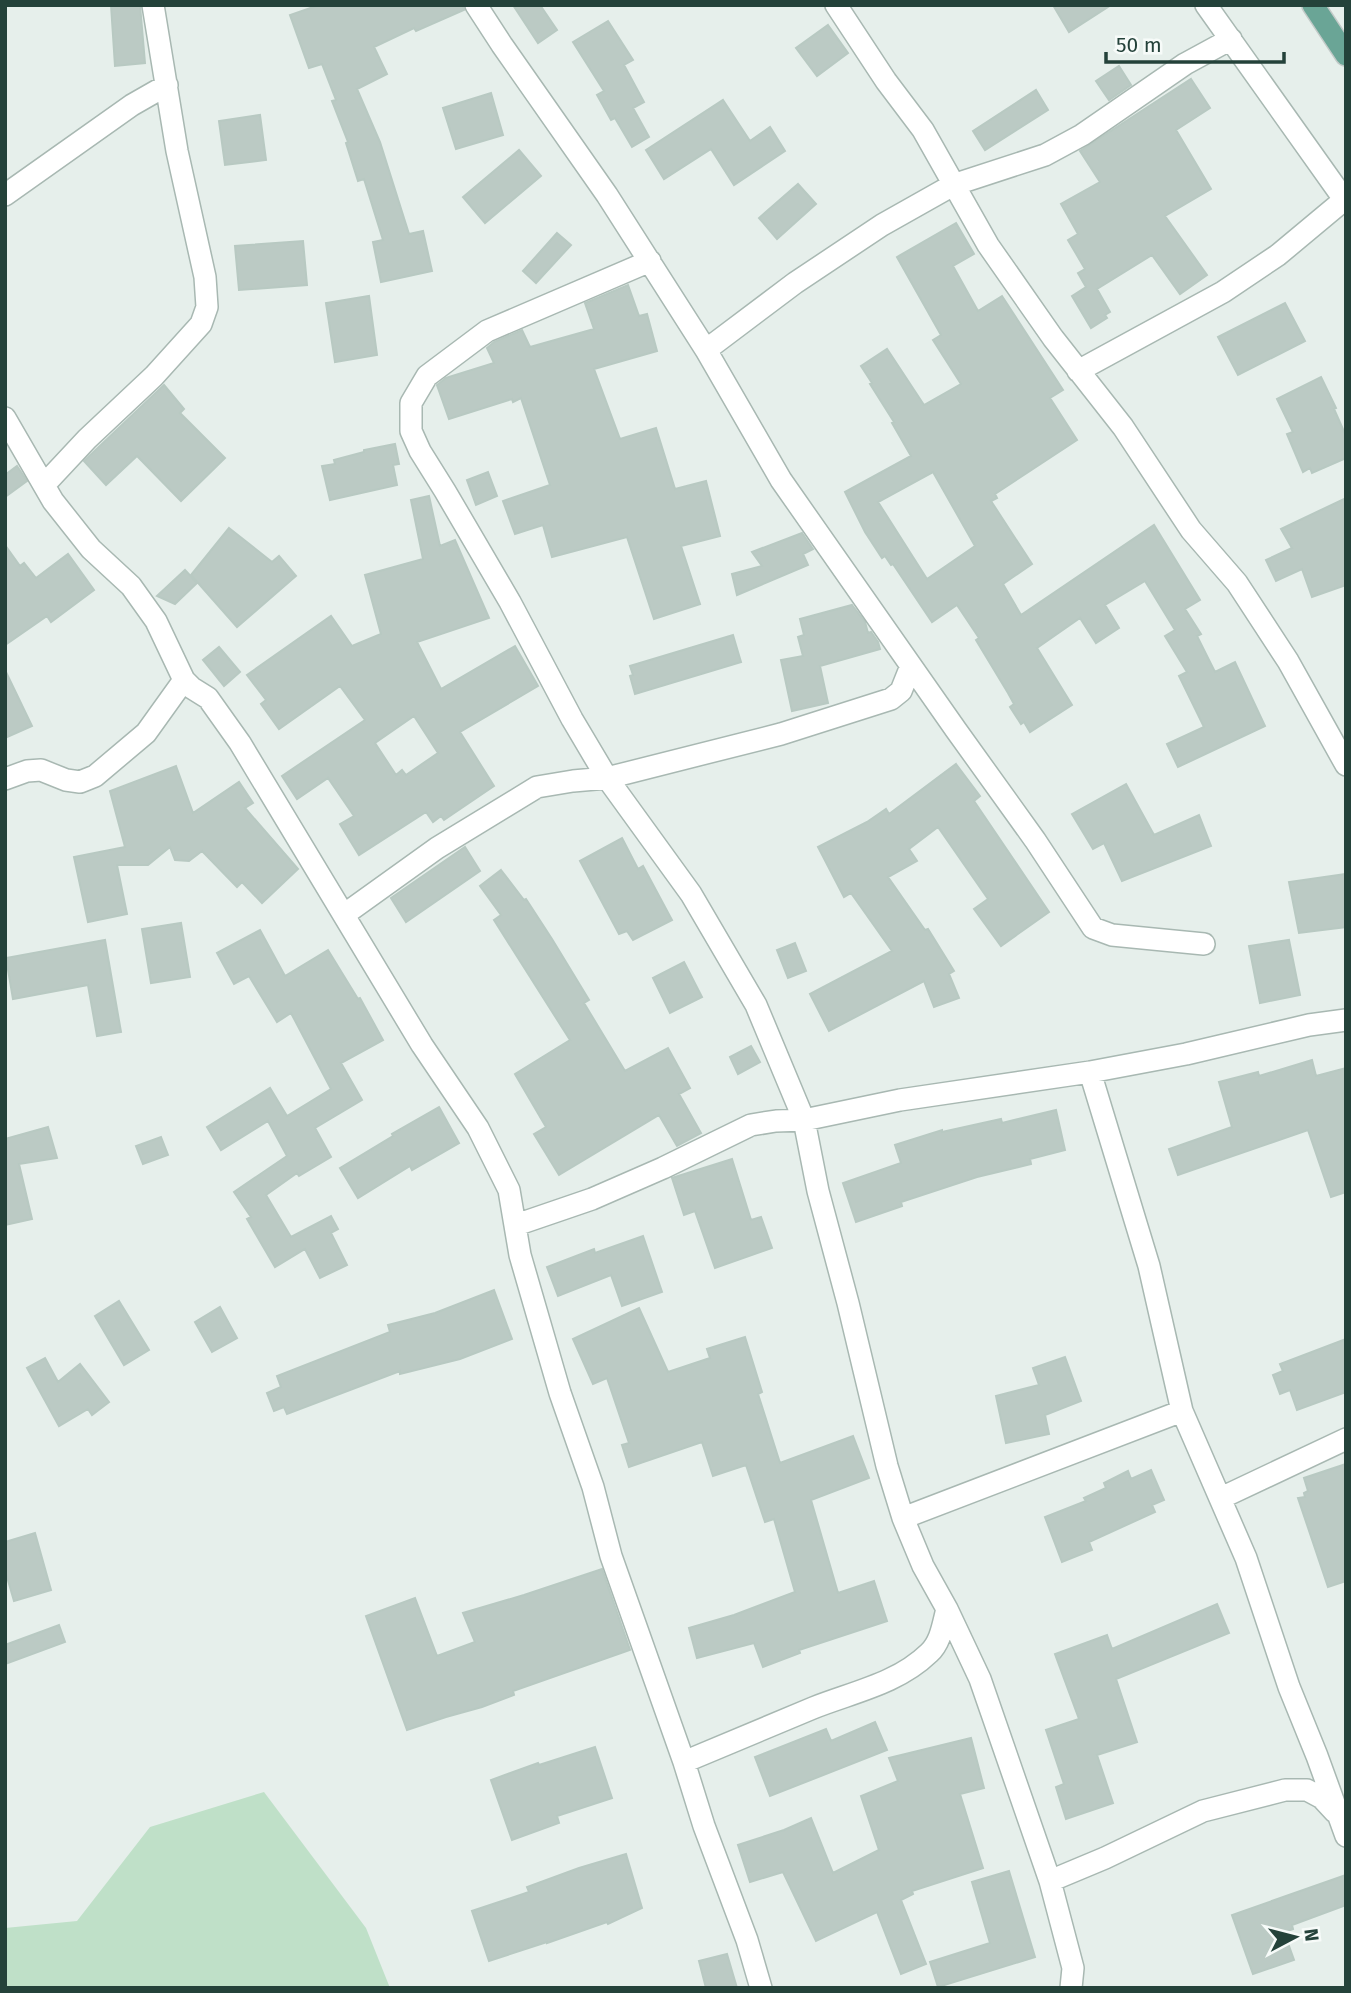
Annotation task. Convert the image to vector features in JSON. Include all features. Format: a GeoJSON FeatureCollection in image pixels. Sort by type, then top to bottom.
{"type":"FeatureCollection","features":[{"type":"Feature","properties":{"kind":"main road"},"geometry":{"type":"LineString","coordinates":[[1313,5],[1346,55]]}},
{"type":"Feature","properties":{"kind":"street"},"geometry":{"type":"LineString","coordinates":[[44,485],[87,439],[154,376],[201,324],[207,307],[205,277],[177,151],[153,5]]}},
{"type":"Feature","properties":{"kind":"street"},"geometry":{"type":"LineString","coordinates":[[476,5],[650,261],[706,350],[781,480],[1035,840],[1093,928],[1112,935],[1204,944]]}},
{"type":"Feature","properties":{"kind":"street"},"geometry":{"type":"LineString","coordinates":[[836,5],[886,81],[923,130],[988,245],[1053,338],[1123,427],[1191,530],[1237,583],[1288,661],[1346,765]]}},
{"type":"Feature","properties":{"kind":"street"},"geometry":{"type":"LineString","coordinates":[[1078,371],[1223,292],[1278,255],[1345,201],[1206,5]]}},
{"type":"Feature","properties":{"kind":"street"},"geometry":{"type":"LineString","coordinates":[[706,350],[795,284],[882,225],[953,185],[1045,155],[1082,135],[1185,64],[1231,39]]}},
{"type":"Feature","properties":{"kind":"street"},"geometry":{"type":"LineString","coordinates":[[5,195],[132,105],[167,85]]}},
{"type":"Feature","properties":{"kind":"street"},"geometry":{"type":"LineString","coordinates":[[650,261],[487,331],[427,376],[411,403],[411,431],[420,451],[510,602],[572,719],[607,778],[691,894],[756,1005],[804,1120],[818,1191],[887,1466],[903,1518],[923,1566],[980,1679],[1050,1881],[1073,1968],[1071,1988]]}},
{"type":"Feature","properties":{"kind":"street"},"geometry":{"type":"LineString","coordinates":[[5,418],[53,501],[91,549],[131,586],[156,621],[184,680],[208,698],[224,719],[309,860],[345,914],[422,1045],[478,1128],[509,1190],[520,1255],[560,1393],[593,1487],[611,1556],[704,1826],[747,1940],[761,1988]]}},
{"type":"Feature","properties":{"kind":"street"},"geometry":{"type":"LineString","coordinates":[[345,914],[437,848],[537,787],[573,780],[607,778],[781,734],[891,699],[901,691],[911,666]]}},
{"type":"Feature","properties":{"kind":"street"},"geometry":{"type":"LineString","coordinates":[[5,779],[27,771],[41,770],[66,780],[80,782],[95,776],[146,733],[184,680]]}},
{"type":"Feature","properties":{"kind":"street"},"geometry":{"type":"LineString","coordinates":[[516,1225],[592,1199],[751,1125],[804,1120],[900,1100],[1090,1072],[1186,1054],[1309,1025],[1346,1020]]}},
{"type":"Feature","properties":{"kind":"street"},"geometry":{"type":"LineString","coordinates":[[1090,1072],[1149,1266],[1182,1411],[1246,1558],[1289,1687],[1343,1826]]}},
{"type":"Feature","properties":{"kind":"street"},"geometry":{"type":"LineString","coordinates":[[903,1518],[1182,1411]]}},
{"type":"Feature","properties":{"kind":"street"},"geometry":{"type":"LineString","coordinates":[[1221,1498],[1346,1439]]}},
{"type":"Feature","properties":{"kind":"street"},"geometry":{"type":"LineString","coordinates":[[684,1762],[816,1707],[879,1685],[913,1667],[932,1651],[940,1637],[947,1609]]}},
{"type":"Feature","properties":{"kind":"street"},"geometry":{"type":"LineString","coordinates":[[1050,1881],[1203,1811],[1285,1790],[1307,1790],[1322,1798],[1343,1826]]}},
{"type":"Feature","properties":{"kind":"green space"},"geometry":{"type":"Polygon","coordinates":[[[264,1792],[366,1928],[390,1988],[5,1988],[5,1928],[77,1921],[150,1827],[264,1792]]]}},
{"type":"Feature","properties":{"kind":"building"},"geometry":{"type":"Polygon","coordinates":[[[111,5],[140,5],[145,63],[115,66],[111,5]]]}},
{"type":"Feature","properties":{"kind":"building"},"geometry":{"type":"Polygon","coordinates":[[[319,5],[463,5],[464,10],[416,31],[414,28],[374,47],[387,74],[357,89],[380,142],[409,234],[423,231],[432,271],[381,282],[373,242],[383,240],[364,179],[358,181],[346,143],[348,142],[332,101],[336,100],[322,64],[309,68],[290,15],[319,5]]]}},
{"type":"Feature","properties":{"kind":"building"},"geometry":{"type":"Polygon","coordinates":[[[513,5],[540,5],[557,30],[538,43],[513,5]]]}},
{"type":"Feature","properties":{"kind":"building"},"geometry":{"type":"Polygon","coordinates":[[[1053,5],[1111,5],[1069,32],[1053,5]]]}},
{"type":"Feature","properties":{"kind":"building"},"geometry":{"type":"Polygon","coordinates":[[[608,21],[633,60],[624,65],[644,102],[633,108],[649,137],[632,147],[615,118],[611,120],[597,95],[604,91],[573,42],[608,21]]]}},
{"type":"Feature","properties":{"kind":"building"},"geometry":{"type":"Polygon","coordinates":[[[828,25],[848,53],[817,76],[796,48],[828,25]]]}},
{"type":"Feature","properties":{"kind":"building"},"geometry":{"type":"Polygon","coordinates":[[[1119,66],[1131,85],[1109,100],[1096,81],[1119,66]]]}},
{"type":"Feature","properties":{"kind":"building"},"geometry":{"type":"Polygon","coordinates":[[[1191,79],[1210,108],[1176,130],[1211,189],[1165,216],[1207,275],[1180,294],[1152,255],[1097,289],[1110,312],[1105,315],[1107,318],[1091,328],[1072,296],[1086,287],[1078,273],[1085,269],[1068,240],[1078,234],[1061,204],[1100,182],[1080,151],[1191,79]]]}},
{"type":"Feature","properties":{"kind":"building"},"geometry":{"type":"Polygon","coordinates":[[[1036,90],[1048,110],[985,150],[973,131],[1036,90]]]}},
{"type":"Feature","properties":{"kind":"building"},"geometry":{"type":"Polygon","coordinates":[[[491,93],[503,135],[456,149],[443,108],[491,93]]]}},
{"type":"Feature","properties":{"kind":"building"},"geometry":{"type":"Polygon","coordinates":[[[723,100],[750,141],[770,127],[785,151],[734,185],[711,149],[664,179],[646,150],[723,100]]]}},
{"type":"Feature","properties":{"kind":"building"},"geometry":{"type":"Polygon","coordinates":[[[260,115],[266,160],[225,165],[219,121],[260,115]]]}},
{"type":"Feature","properties":{"kind":"building"},"geometry":{"type":"Polygon","coordinates":[[[519,150],[541,176],[485,223],[463,197],[519,150]]]}},
{"type":"Feature","properties":{"kind":"building"},"geometry":{"type":"Polygon","coordinates":[[[798,184],[816,204],[777,239],[759,218],[798,184]]]}},
{"type":"Feature","properties":{"kind":"building"},"geometry":{"type":"Polygon","coordinates":[[[956,223],[974,254],[953,266],[978,311],[1002,296],[1063,390],[1050,398],[1077,440],[995,494],[997,498],[991,501],[1032,564],[1003,584],[1021,615],[1154,525],[1200,600],[1185,609],[1201,634],[1197,636],[1215,672],[1235,662],[1265,726],[1178,767],[1167,744],[1204,727],[1179,676],[1187,672],[1165,636],[1175,630],[1145,581],[1105,605],[1119,628],[1096,643],[1080,618],[1037,648],[1072,705],[1030,732],[1010,707],[1014,704],[976,640],[979,638],[957,605],[932,622],[893,564],[891,565],[885,556],[882,558],[865,532],[845,492],[911,456],[861,366],[887,349],[924,405],[961,384],[933,340],[941,335],[897,257],[956,223]],[[933,472],[878,502],[927,579],[975,546],[933,472]]]}},
{"type":"Feature","properties":{"kind":"building"},"geometry":{"type":"Polygon","coordinates":[[[557,233],[571,245],[536,283],[523,271],[557,233]]]}},
{"type":"Feature","properties":{"kind":"building"},"geometry":{"type":"Polygon","coordinates":[[[303,241],[307,285],[239,290],[235,246],[303,241]]]}},
{"type":"Feature","properties":{"kind":"building"},"geometry":{"type":"Polygon","coordinates":[[[628,285],[639,316],[647,314],[657,351],[594,369],[620,439],[656,428],[675,489],[706,481],[720,536],[681,546],[700,604],[654,619],[627,537],[552,557],[543,525],[515,534],[503,501],[550,485],[521,398],[449,419],[437,385],[446,378],[494,363],[487,348],[494,342],[522,330],[530,347],[594,329],[585,303],[628,285]]]}},
{"type":"Feature","properties":{"kind":"building"},"geometry":{"type":"Polygon","coordinates":[[[369,296],[377,355],[335,362],[326,303],[369,296]]]}},
{"type":"Feature","properties":{"kind":"building"},"geometry":{"type":"Polygon","coordinates":[[[1285,303],[1305,341],[1238,375],[1218,337],[1285,303]]]}},
{"type":"Feature","properties":{"kind":"building"},"geometry":{"type":"Polygon","coordinates":[[[1321,377],[1346,436],[1346,458],[1312,473],[1310,468],[1303,472],[1287,434],[1293,432],[1277,399],[1321,377]]]}},
{"type":"Feature","properties":{"kind":"building"},"geometry":{"type":"Polygon","coordinates":[[[164,385],[184,409],[180,413],[225,458],[181,501],[137,456],[106,485],[84,461],[164,385]]]}},
{"type":"Feature","properties":{"kind":"building"},"geometry":{"type":"Polygon","coordinates":[[[395,444],[399,464],[393,465],[397,485],[330,500],[322,466],[335,464],[334,460],[364,450],[395,444]]]}},
{"type":"Feature","properties":{"kind":"building"},"geometry":{"type":"Polygon","coordinates":[[[17,466],[27,481],[5,497],[5,475],[17,466]]]}},
{"type":"Feature","properties":{"kind":"building"},"geometry":{"type":"Polygon","coordinates":[[[488,472],[497,496],[476,505],[467,480],[488,472]]]}},
{"type":"Feature","properties":{"kind":"building"},"geometry":{"type":"Polygon","coordinates":[[[429,496],[440,546],[455,540],[489,618],[417,642],[441,689],[515,646],[538,686],[460,732],[494,786],[444,820],[441,816],[433,822],[426,812],[359,855],[340,824],[354,816],[328,778],[297,799],[282,776],[365,720],[340,686],[279,729],[261,704],[266,700],[247,675],[331,616],[352,646],[381,634],[365,575],[423,559],[411,500],[429,496]],[[414,716],[375,743],[396,775],[402,770],[406,775],[438,753],[414,716]]]}},
{"type":"Feature","properties":{"kind":"building"},"geometry":{"type":"Polygon","coordinates":[[[1346,498],[1346,585],[1312,597],[1302,569],[1276,581],[1266,560],[1292,548],[1281,529],[1346,498]]]}},
{"type":"Feature","properties":{"kind":"building"},"geometry":{"type":"Polygon","coordinates":[[[229,528],[272,562],[279,556],[296,576],[237,627],[191,575],[229,528]]]}},
{"type":"Feature","properties":{"kind":"building"},"geometry":{"type":"Polygon","coordinates":[[[802,533],[813,549],[803,554],[808,565],[737,595],[732,574],[762,566],[752,552],[802,533]]]}},
{"type":"Feature","properties":{"kind":"building"},"geometry":{"type":"Polygon","coordinates":[[[5,545],[20,566],[24,563],[36,578],[68,554],[94,590],[51,622],[47,616],[5,645],[5,545]]]}},
{"type":"Feature","properties":{"kind":"building"},"geometry":{"type":"Polygon","coordinates":[[[185,570],[197,583],[175,604],[157,596],[185,570]]]}},
{"type":"Feature","properties":{"kind":"building"},"geometry":{"type":"Polygon","coordinates":[[[852,605],[880,649],[820,666],[828,703],[792,711],[781,660],[803,656],[798,637],[804,635],[800,619],[852,605]]]}},
{"type":"Feature","properties":{"kind":"building"},"geometry":{"type":"Polygon","coordinates":[[[733,635],[741,662],[635,694],[630,666],[733,635]]]}},
{"type":"Feature","properties":{"kind":"building"},"geometry":{"type":"Polygon","coordinates":[[[219,647],[240,672],[224,686],[203,660],[219,647]]]}},
{"type":"Feature","properties":{"kind":"building"},"geometry":{"type":"Polygon","coordinates":[[[5,670],[32,726],[5,738],[5,670]]]}},
{"type":"Feature","properties":{"kind":"building"},"geometry":{"type":"Polygon","coordinates":[[[956,764],[980,796],[974,801],[1049,912],[1001,946],[974,909],[988,899],[938,827],[909,849],[917,861],[888,877],[925,930],[928,929],[954,971],[949,974],[959,998],[934,1007],[924,981],[829,1031],[810,994],[892,951],[851,893],[844,897],[818,847],[886,809],[889,814],[956,764]]]}},
{"type":"Feature","properties":{"kind":"building"},"geometry":{"type":"Polygon","coordinates":[[[176,766],[193,813],[239,782],[253,803],[245,808],[298,869],[262,903],[242,882],[237,887],[202,851],[189,861],[175,860],[170,847],[148,865],[117,865],[127,914],[88,922],[74,857],[125,847],[110,791],[176,766]]]}},
{"type":"Feature","properties":{"kind":"building"},"geometry":{"type":"Polygon","coordinates":[[[1126,784],[1154,835],[1199,815],[1211,846],[1122,881],[1104,843],[1093,849],[1072,814],[1126,784]]]}},
{"type":"Feature","properties":{"kind":"building"},"geometry":{"type":"Polygon","coordinates":[[[622,838],[638,869],[643,866],[672,920],[633,940],[627,931],[619,934],[580,861],[622,838]]]}},
{"type":"Feature","properties":{"kind":"building"},"geometry":{"type":"Polygon","coordinates":[[[465,847],[480,871],[406,922],[391,898],[465,847]]]}},
{"type":"Feature","properties":{"kind":"building"},"geometry":{"type":"Polygon","coordinates":[[[501,870],[524,900],[526,899],[552,939],[589,1000],[584,1003],[625,1071],[668,1048],[690,1088],[679,1094],[701,1133],[677,1146],[659,1115],[559,1175],[534,1134],[546,1127],[515,1074],[570,1040],[494,920],[501,915],[480,886],[501,870]]]}},
{"type":"Feature","properties":{"kind":"building"},"geometry":{"type":"Polygon","coordinates":[[[1346,874],[1346,927],[1299,933],[1289,882],[1346,874]]]}},
{"type":"Feature","properties":{"kind":"building"},"geometry":{"type":"Polygon","coordinates":[[[181,923],[190,977],[151,983],[142,929],[181,923]]]}},
{"type":"Feature","properties":{"kind":"building"},"geometry":{"type":"Polygon","coordinates":[[[260,930],[285,976],[328,950],[358,999],[360,998],[383,1040],[341,1063],[362,1100],[315,1128],[331,1157],[299,1176],[297,1173],[266,1195],[291,1237],[331,1216],[338,1229],[331,1233],[347,1265],[320,1278],[305,1249],[275,1267],[247,1219],[251,1217],[234,1192],[287,1156],[268,1121],[221,1150],[207,1127],[270,1088],[287,1116],[331,1089],[291,1013],[277,1022],[249,976],[234,984],[217,953],[260,930]]]}},
{"type":"Feature","properties":{"kind":"building"},"geometry":{"type":"Polygon","coordinates":[[[105,940],[121,1032],[97,1036],[88,985],[13,999],[6,958],[105,940]]]}},
{"type":"Feature","properties":{"kind":"building"},"geometry":{"type":"Polygon","coordinates":[[[1289,940],[1300,995],[1260,1003],[1249,946],[1289,940]]]}},
{"type":"Feature","properties":{"kind":"building"},"geometry":{"type":"Polygon","coordinates":[[[795,943],[806,971],[788,978],[777,950],[795,943]]]}},
{"type":"Feature","properties":{"kind":"building"},"geometry":{"type":"Polygon","coordinates":[[[684,962],[702,997],[670,1013],[653,978],[684,962]]]}},
{"type":"Feature","properties":{"kind":"building"},"geometry":{"type":"Polygon","coordinates":[[[751,1046],[760,1062],[738,1074],[730,1057],[751,1046]]]}},
{"type":"Feature","properties":{"kind":"building"},"geometry":{"type":"Polygon","coordinates":[[[1312,1060],[1316,1076],[1346,1068],[1346,1192],[1331,1197],[1308,1130],[1178,1175],[1169,1149],[1232,1127],[1219,1082],[1258,1072],[1259,1076],[1312,1060]]]}},
{"type":"Feature","properties":{"kind":"building"},"geometry":{"type":"Polygon","coordinates":[[[439,1107],[459,1143],[412,1170],[410,1166],[358,1198],[340,1168],[439,1107]]]}},
{"type":"Feature","properties":{"kind":"building"},"geometry":{"type":"Polygon","coordinates":[[[1056,1110],[1065,1150],[1030,1159],[1031,1164],[977,1177],[901,1202],[902,1206],[856,1222],[843,1183],[901,1163],[895,1145],[942,1130],[1001,1119],[1002,1123],[1056,1110]]]}},
{"type":"Feature","properties":{"kind":"building"},"geometry":{"type":"Polygon","coordinates":[[[48,1127],[57,1158],[19,1164],[32,1219],[5,1225],[5,1139],[48,1127]]]}},
{"type":"Feature","properties":{"kind":"building"},"geometry":{"type":"Polygon","coordinates":[[[161,1137],[168,1155],[143,1164],[136,1146],[161,1137]]]}},
{"type":"Feature","properties":{"kind":"building"},"geometry":{"type":"Polygon","coordinates":[[[732,1159],[751,1220],[761,1217],[772,1248],[715,1268],[695,1211],[684,1215],[672,1178],[732,1159]]]}},
{"type":"Feature","properties":{"kind":"building"},"geometry":{"type":"Polygon","coordinates":[[[643,1236],[662,1292],[622,1306],[611,1275],[558,1296],[547,1267],[594,1249],[595,1253],[643,1236]]]}},
{"type":"Feature","properties":{"kind":"building"},"geometry":{"type":"Polygon","coordinates":[[[494,1290],[512,1339],[460,1359],[400,1374],[400,1371],[287,1414],[284,1407],[274,1411],[267,1393],[281,1387],[277,1376],[390,1332],[388,1325],[435,1313],[494,1290]]]}},
{"type":"Feature","properties":{"kind":"building"},"geometry":{"type":"Polygon","coordinates":[[[119,1301],[149,1350],[124,1365],[95,1316],[119,1301]]]}},
{"type":"Feature","properties":{"kind":"building"},"geometry":{"type":"Polygon","coordinates":[[[220,1307],[237,1338],[212,1352],[195,1322],[220,1307]]]}},
{"type":"Feature","properties":{"kind":"building"},"geometry":{"type":"Polygon","coordinates":[[[639,1308],[668,1372],[710,1358],[707,1349],[745,1337],[762,1392],[758,1394],[780,1463],[853,1436],[869,1478],[811,1500],[838,1593],[874,1581],[887,1621],[799,1650],[800,1653],[763,1667],[754,1643],[697,1658],[689,1628],[734,1615],[795,1592],[774,1519],[765,1522],[746,1465],[713,1476],[702,1442],[629,1467],[622,1445],[629,1443],[607,1378],[593,1384],[573,1339],[639,1308]]]}},
{"type":"Feature","properties":{"kind":"building"},"geometry":{"type":"Polygon","coordinates":[[[1346,1339],[1346,1392],[1297,1410],[1290,1390],[1280,1394],[1273,1375],[1283,1371],[1280,1364],[1346,1339]]]}},
{"type":"Feature","properties":{"kind":"building"},"geometry":{"type":"Polygon","coordinates":[[[1065,1357],[1081,1401],[1045,1415],[1049,1434],[1006,1443],[996,1396],[1039,1385],[1033,1368],[1065,1357]]]}},
{"type":"Feature","properties":{"kind":"building"},"geometry":{"type":"Polygon","coordinates":[[[45,1358],[58,1382],[80,1364],[109,1402],[92,1415],[88,1409],[59,1426],[27,1368],[45,1358]]]}},
{"type":"Feature","properties":{"kind":"building"},"geometry":{"type":"Polygon","coordinates":[[[1346,1464],[1346,1581],[1328,1587],[1298,1498],[1305,1497],[1304,1493],[1308,1491],[1304,1478],[1346,1464]]]}},
{"type":"Feature","properties":{"kind":"building"},"geometry":{"type":"Polygon","coordinates":[[[1151,1470],[1164,1500],[1152,1505],[1155,1512],[1089,1542],[1092,1550],[1062,1562],[1045,1517],[1086,1501],[1084,1498],[1106,1488],[1104,1483],[1128,1471],[1131,1479],[1151,1470]]]}},
{"type":"Feature","properties":{"kind":"building"},"geometry":{"type":"Polygon","coordinates":[[[35,1533],[51,1590],[14,1601],[5,1570],[5,1542],[35,1533]]]}},
{"type":"Feature","properties":{"kind":"building"},"geometry":{"type":"Polygon","coordinates":[[[602,1569],[630,1650],[513,1691],[514,1695],[482,1707],[407,1730],[366,1616],[415,1598],[437,1656],[475,1642],[463,1613],[602,1569]]]}},
{"type":"Feature","properties":{"kind":"building"},"geometry":{"type":"Polygon","coordinates":[[[1217,1604],[1229,1633],[1116,1679],[1137,1742],[1097,1755],[1113,1803],[1066,1819],[1056,1787],[1064,1784],[1046,1730],[1079,1719],[1055,1654],[1107,1635],[1112,1649],[1217,1604]]]}},
{"type":"Feature","properties":{"kind":"building"},"geometry":{"type":"Polygon","coordinates":[[[59,1625],[65,1642],[5,1664],[5,1645],[59,1625]]]}},
{"type":"Feature","properties":{"kind":"building"},"geometry":{"type":"Polygon","coordinates":[[[875,1722],[887,1750],[770,1796],[755,1757],[826,1729],[831,1741],[875,1722]]]}},
{"type":"Feature","properties":{"kind":"building"},"geometry":{"type":"Polygon","coordinates":[[[971,1738],[984,1788],[960,1794],[983,1868],[912,1891],[913,1894],[901,1900],[926,1964],[901,1974],[877,1912],[816,1941],[783,1872],[750,1882],[738,1845],[811,1818],[833,1873],[879,1850],[861,1796],[898,1781],[889,1758],[971,1738]]]}},
{"type":"Feature","properties":{"kind":"building"},"geometry":{"type":"Polygon","coordinates":[[[595,1747],[612,1798],[557,1816],[559,1823],[512,1840],[491,1780],[595,1747]]]}},
{"type":"Feature","properties":{"kind":"building"},"geometry":{"type":"Polygon","coordinates":[[[626,1854],[642,1908],[608,1924],[607,1922],[489,1961],[472,1911],[529,1892],[527,1887],[626,1854]]]}},
{"type":"Feature","properties":{"kind":"building"},"geometry":{"type":"Polygon","coordinates":[[[1009,1871],[1035,1957],[938,1987],[930,1962],[990,1943],[972,1882],[1009,1871]]]}},
{"type":"Feature","properties":{"kind":"building"},"geometry":{"type":"Polygon","coordinates":[[[1346,1875],[1346,1905],[1292,1925],[1293,1929],[1284,1932],[1294,1960],[1253,1974],[1232,1915],[1346,1875]]]}},
{"type":"Feature","properties":{"kind":"building"},"geometry":{"type":"Polygon","coordinates":[[[727,1954],[737,1988],[706,1988],[699,1961],[727,1954]]]}}]}
